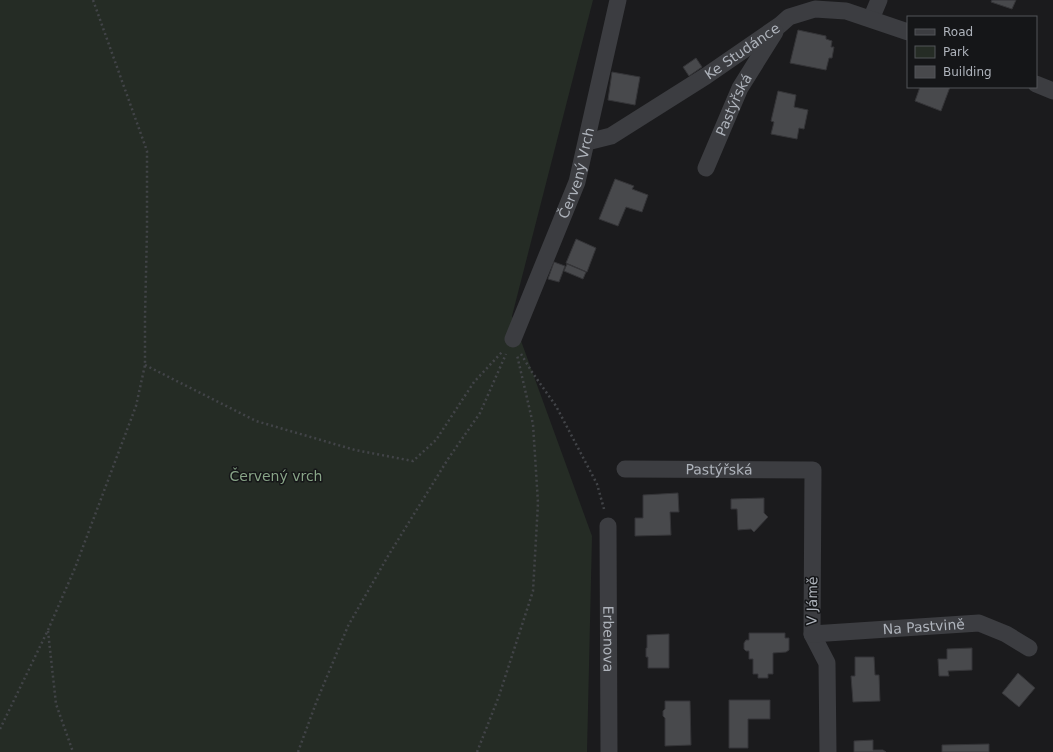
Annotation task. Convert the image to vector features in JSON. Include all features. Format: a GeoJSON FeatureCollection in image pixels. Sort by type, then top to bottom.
{"type":"FeatureCollection","features":[{"type":"Feature","properties":{"kind":"street","name":"Červený Vrch"},"geometry":{"type":"LineString","coordinates":[[513,339],[577,182],[618,0]]}},
{"type":"Feature","properties":{"kind":"street"},"geometry":{"type":"LineString","coordinates":[[871,19],[879,0]]}},
{"type":"Feature","properties":{"kind":"street","name":"Ke Studánce"},"geometry":{"type":"LineString","coordinates":[[587,142],[611,136],[706,76],[780,25],[789,17],[815,9],[846,11],[907,32]]}},
{"type":"Feature","properties":{"kind":"street","name":"Pastýřská"},"geometry":{"type":"LineString","coordinates":[[706,168],[740,88],[780,25]]}},
{"type":"Feature","properties":{"kind":"street"},"geometry":{"type":"LineString","coordinates":[[1037,84],[1053,91]]}},
{"type":"Feature","properties":{"kind":"street","name":"Pastýřská"},"geometry":{"type":"LineString","coordinates":[[625,469],[813,470]]}},
{"type":"Feature","properties":{"kind":"street","name":"V Jámě"},"geometry":{"type":"LineString","coordinates":[[813,470],[812,634],[827,663],[828,752]]}},
{"type":"Feature","properties":{"kind":"street","name":"Erbenova"},"geometry":{"type":"LineString","coordinates":[[608,526],[609,752]]}},
{"type":"Feature","properties":{"kind":"street","name":"Na Pastvině"},"geometry":{"type":"LineString","coordinates":[[812,634],[979,623],[1006,634],[1029,648]]}},
{"type":"Feature","properties":{"kind":"path"},"geometry":{"type":"LineString","coordinates":[[0,729],[48,630],[75,568],[136,406],[145,365],[147,151],[93,0]]}},
{"type":"Feature","properties":{"kind":"path"},"geometry":{"type":"LineString","coordinates":[[145,365],[256,421],[355,450],[413,461],[436,440],[474,382],[513,339]]}},
{"type":"Feature","properties":{"kind":"path"},"geometry":{"type":"LineString","coordinates":[[513,339],[532,372],[556,406],[597,484],[608,526]]}},
{"type":"Feature","properties":{"kind":"path"},"geometry":{"type":"LineString","coordinates":[[298,752],[316,702],[348,626],[388,556],[448,459],[480,413],[513,339]]}},
{"type":"Feature","properties":{"kind":"path"},"geometry":{"type":"LineString","coordinates":[[477,752],[499,696],[533,590],[538,503],[533,424],[513,339]]}},
{"type":"Feature","properties":{"kind":"path"},"geometry":{"type":"LineString","coordinates":[[48,630],[56,704],[73,752]]}},
{"type":"Feature","properties":{"kind":"green space","name":"Červený vrch"},"geometry":{"type":"Polygon","coordinates":[[[0,0],[593,0],[512,316],[592,536],[587,752],[0,752],[0,0]]]}},
{"type":"Feature","properties":{"kind":"building"},"geometry":{"type":"Polygon","coordinates":[[[992,0],[1016,0],[1012,9],[991,2],[992,0]]]}},
{"type":"Feature","properties":{"kind":"building"},"geometry":{"type":"Polygon","coordinates":[[[798,30],[826,36],[826,39],[832,41],[831,47],[834,47],[832,58],[829,58],[826,70],[790,63],[798,30]]]}},
{"type":"Feature","properties":{"kind":"building"},"geometry":{"type":"Polygon","coordinates":[[[696,58],[702,67],[689,76],[683,67],[696,58]]]}},
{"type":"Feature","properties":{"kind":"building"},"geometry":{"type":"Polygon","coordinates":[[[612,72],[640,77],[635,105],[608,100],[612,72]]]}},
{"type":"Feature","properties":{"kind":"building"},"geometry":{"type":"Polygon","coordinates":[[[920,88],[950,88],[941,111],[915,101],[920,88]]]}},
{"type":"Feature","properties":{"kind":"building"},"geometry":{"type":"Polygon","coordinates":[[[778,91],[796,95],[794,107],[808,110],[804,129],[799,128],[797,139],[771,134],[774,122],[771,121],[778,91]]]}},
{"type":"Feature","properties":{"kind":"building"},"geometry":{"type":"Polygon","coordinates":[[[615,179],[634,186],[632,189],[648,195],[642,212],[626,207],[618,226],[599,219],[615,179]]]}},
{"type":"Feature","properties":{"kind":"building"},"geometry":{"type":"Polygon","coordinates":[[[576,239],[596,248],[587,272],[566,263],[576,239]]]}},
{"type":"Feature","properties":{"kind":"building"},"geometry":{"type":"Polygon","coordinates":[[[554,262],[565,266],[559,282],[548,279],[554,262]]]}},
{"type":"Feature","properties":{"kind":"building"},"geometry":{"type":"Polygon","coordinates":[[[567,264],[586,272],[583,279],[564,271],[567,264]]]}},
{"type":"Feature","properties":{"kind":"building"},"geometry":{"type":"Polygon","coordinates":[[[678,493],[679,512],[670,512],[671,535],[635,536],[635,518],[643,518],[643,495],[678,493]]]}},
{"type":"Feature","properties":{"kind":"building"},"geometry":{"type":"Polygon","coordinates":[[[764,498],[764,513],[768,517],[754,532],[751,529],[738,530],[737,509],[731,509],[731,499],[764,498]]]}},
{"type":"Feature","properties":{"kind":"building"},"geometry":{"type":"Polygon","coordinates":[[[749,633],[785,633],[785,638],[789,638],[789,650],[786,652],[773,653],[773,674],[768,674],[768,678],[758,678],[758,674],[753,674],[753,659],[749,659],[749,651],[744,649],[744,643],[746,640],[749,640],[749,633]]]}},
{"type":"Feature","properties":{"kind":"building"},"geometry":{"type":"Polygon","coordinates":[[[669,634],[669,668],[648,668],[648,657],[646,657],[647,635],[669,634]]]}},
{"type":"Feature","properties":{"kind":"building"},"geometry":{"type":"Polygon","coordinates":[[[972,648],[972,670],[948,671],[949,676],[939,676],[938,659],[947,659],[947,649],[972,648]]]}},
{"type":"Feature","properties":{"kind":"building"},"geometry":{"type":"Polygon","coordinates":[[[855,657],[874,657],[875,675],[879,675],[880,701],[853,702],[851,676],[855,676],[855,657]]]}},
{"type":"Feature","properties":{"kind":"building"},"geometry":{"type":"Polygon","coordinates":[[[1018,673],[1035,688],[1019,707],[1002,693],[1018,673]]]}},
{"type":"Feature","properties":{"kind":"building"},"geometry":{"type":"Polygon","coordinates":[[[729,700],[770,700],[770,719],[748,719],[748,748],[729,748],[729,700]]]}},
{"type":"Feature","properties":{"kind":"building"},"geometry":{"type":"Polygon","coordinates":[[[665,701],[690,701],[691,745],[665,746],[665,718],[663,716],[663,711],[665,709],[665,701]]]}},
{"type":"Feature","properties":{"kind":"building"},"geometry":{"type":"Polygon","coordinates":[[[873,740],[873,750],[883,750],[886,752],[854,752],[854,741],[873,740]]]}},
{"type":"Feature","properties":{"kind":"building"},"geometry":{"type":"Polygon","coordinates":[[[989,744],[989,752],[942,752],[942,745],[989,744]]]}}]}
